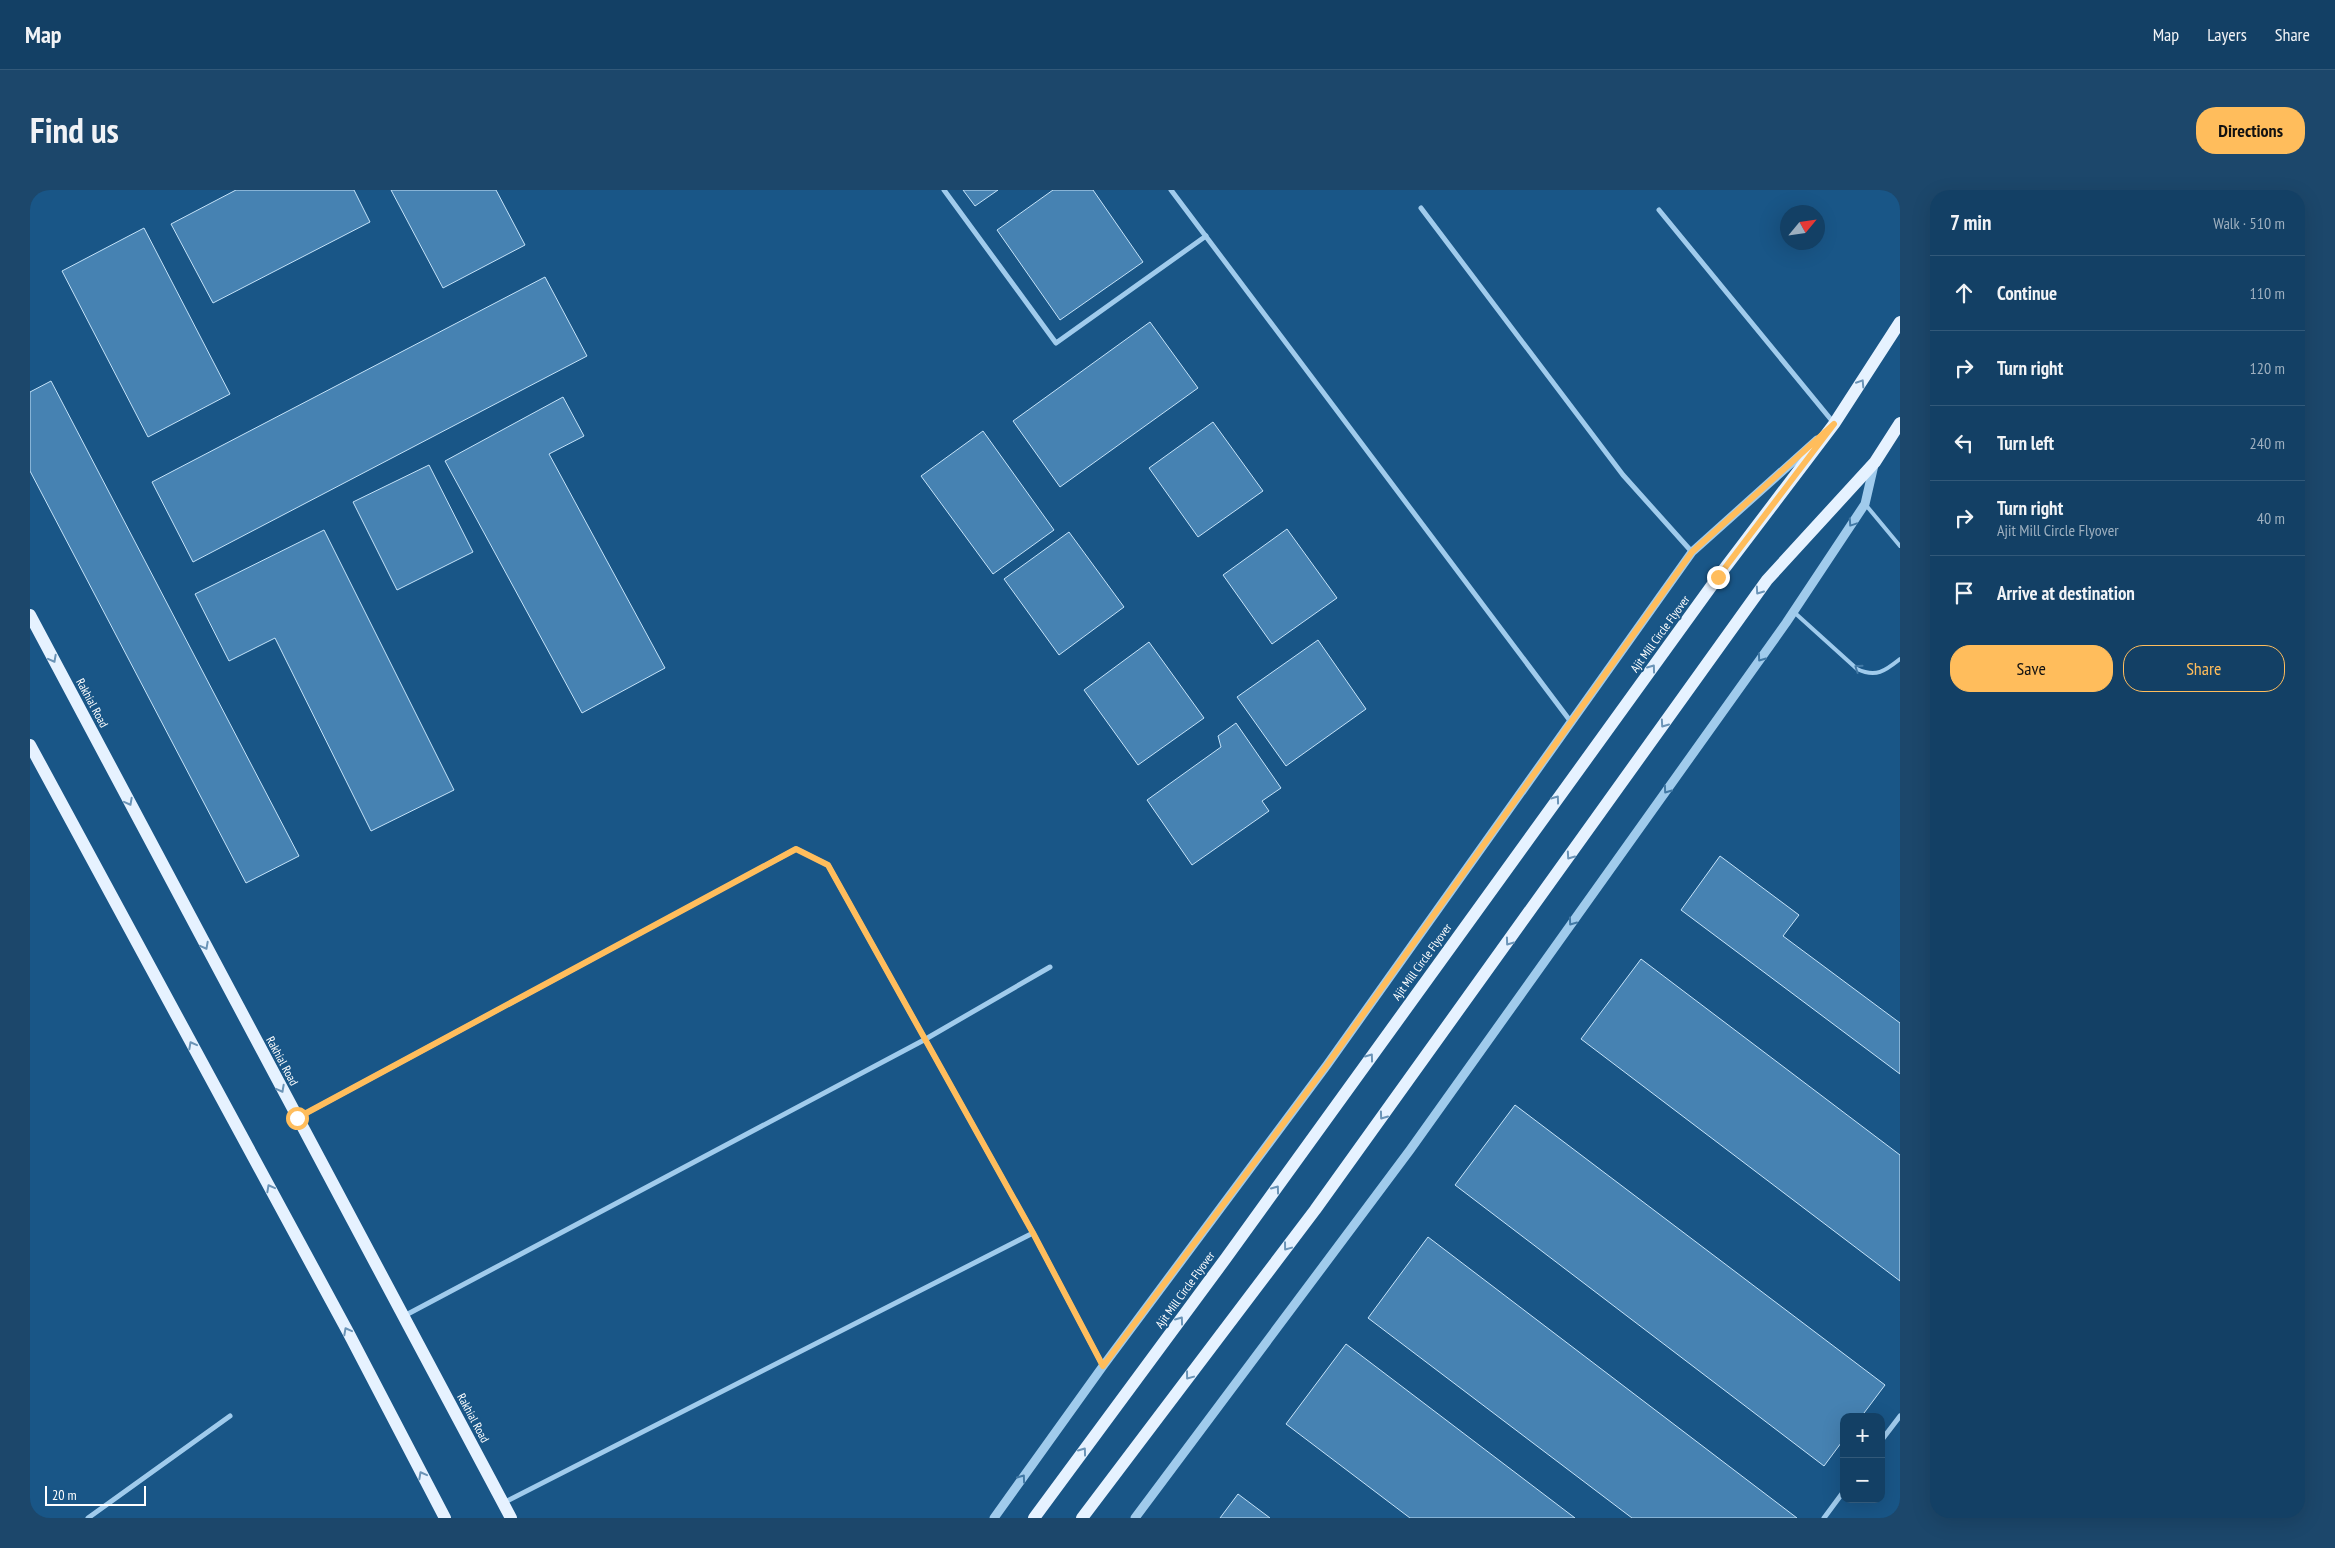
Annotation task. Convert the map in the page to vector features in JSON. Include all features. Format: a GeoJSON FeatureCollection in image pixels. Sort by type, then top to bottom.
{"type":"FeatureCollection","features":[{"type":"Feature","properties":{"kind":"main road","name":"Ajit Mill Circle Flyover"},"geometry":{"type":"LineString","coordinates":[[1034,1518],[1226,1258],[1506,867],[1718,577],[1834,424],[1900,322]]}},
{"type":"Feature","properties":{"kind":"main road"},"geometry":{"type":"LineString","coordinates":[[1082,1518],[1314,1210],[1538,902],[1767,580],[1875,462],[1900,423]]}},
{"type":"Feature","properties":{"kind":"main road","name":"Rakhial Road"},"geometry":{"type":"LineString","coordinates":[[30,616],[511,1518]]}},
{"type":"Feature","properties":{"kind":"main road"},"geometry":{"type":"LineString","coordinates":[[30,745],[348,1332],[445,1518]]}},
{"type":"Feature","properties":{"kind":"street"},"geometry":{"type":"LineString","coordinates":[[944,190],[1056,343],[1206,236]]}},
{"type":"Feature","properties":{"kind":"street"},"geometry":{"type":"LineString","coordinates":[[1171,190],[1572,722]]}},
{"type":"Feature","properties":{"kind":"street"},"geometry":{"type":"LineString","coordinates":[[1421,208],[1623,475],[1692,552]]}},
{"type":"Feature","properties":{"kind":"street"},"geometry":{"type":"LineString","coordinates":[[994,1518],[1103,1366],[1327,1065],[1692,552],[1834,424],[1659,210]]}},
{"type":"Feature","properties":{"kind":"street"},"geometry":{"type":"LineString","coordinates":[[1135,1518],[1410,1150],[1774,639],[1865,504],[1875,462]]}},
{"type":"Feature","properties":{"kind":"street"},"geometry":{"type":"LineString","coordinates":[[297,1118],[796,849],[828,865],[1033,1233],[1103,1366]]}},
{"type":"Feature","properties":{"kind":"street"},"geometry":{"type":"LineString","coordinates":[[403,1317],[924,1040],[1050,967]]}},
{"type":"Feature","properties":{"kind":"street"},"geometry":{"type":"LineString","coordinates":[[503,1503],[1033,1233]]}},
{"type":"Feature","properties":{"kind":"street"},"geometry":{"type":"LineString","coordinates":[[88,1518],[230,1416]]}},
{"type":"Feature","properties":{"kind":"street"},"geometry":{"type":"LineString","coordinates":[[1885,1436],[1900,1416]]}},
{"type":"Feature","properties":{"kind":"street"},"geometry":{"type":"LineString","coordinates":[[1824,1518],[1840,1496]]}},
{"type":"Feature","properties":{"kind":"lane"},"geometry":{"type":"LineString","coordinates":[[1865,504],[1900,546]]}},
{"type":"Feature","properties":{"kind":"lane"},"geometry":{"type":"LineString","coordinates":[[1793,611],[1857,669],[1867,674],[1877,674],[1900,659]]}},
{"type":"Feature","properties":{"kind":"building"},"geometry":{"type":"Polygon","coordinates":[[[236,190],[354,190],[370,222],[213,303],[171,224],[236,190]]]}},
{"type":"Feature","properties":{"kind":"building"},"geometry":{"type":"Polygon","coordinates":[[[391,190],[496,190],[525,245],[443,288],[391,190]]]}},
{"type":"Feature","properties":{"kind":"building"},"geometry":{"type":"Polygon","coordinates":[[[963,190],[998,190],[975,206],[963,190]]]}},
{"type":"Feature","properties":{"kind":"building"},"geometry":{"type":"Polygon","coordinates":[[[1053,190],[1093,190],[1143,262],[1060,320],[997,230],[1053,190]]]}},
{"type":"Feature","properties":{"kind":"building"},"geometry":{"type":"Polygon","coordinates":[[[144,228],[230,394],[148,437],[62,271],[144,228]]]}},
{"type":"Feature","properties":{"kind":"building"},"geometry":{"type":"Polygon","coordinates":[[[545,277],[587,356],[193,562],[152,482],[545,277]]]}},
{"type":"Feature","properties":{"kind":"building"},"geometry":{"type":"Polygon","coordinates":[[[1150,322],[1198,388],[1060,487],[1013,421],[1150,322]]]}},
{"type":"Feature","properties":{"kind":"building"},"geometry":{"type":"Polygon","coordinates":[[[51,381],[299,856],[246,883],[30,471],[30,392],[51,381]]]}},
{"type":"Feature","properties":{"kind":"building"},"geometry":{"type":"Polygon","coordinates":[[[563,397],[584,436],[549,454],[665,668],[582,713],[445,461],[563,397]]]}},
{"type":"Feature","properties":{"kind":"building"},"geometry":{"type":"Polygon","coordinates":[[[1213,422],[1263,491],[1198,537],[1149,468],[1213,422]]]}},
{"type":"Feature","properties":{"kind":"building"},"geometry":{"type":"Polygon","coordinates":[[[983,431],[1054,530],[993,574],[921,476],[983,431]]]}},
{"type":"Feature","properties":{"kind":"building"},"geometry":{"type":"Polygon","coordinates":[[[429,465],[473,552],[397,590],[353,502],[429,465]]]}},
{"type":"Feature","properties":{"kind":"building"},"geometry":{"type":"Polygon","coordinates":[[[1287,529],[1337,598],[1272,644],[1223,575],[1287,529]]]}},
{"type":"Feature","properties":{"kind":"building"},"geometry":{"type":"Polygon","coordinates":[[[324,530],[454,790],[371,831],[275,638],[229,661],[195,594],[324,530]]]}},
{"type":"Feature","properties":{"kind":"building"},"geometry":{"type":"Polygon","coordinates":[[[1069,532],[1124,607],[1059,655],[1004,579],[1069,532]]]}},
{"type":"Feature","properties":{"kind":"building"},"geometry":{"type":"Polygon","coordinates":[[[1318,640],[1366,709],[1286,766],[1237,697],[1318,640]]]}},
{"type":"Feature","properties":{"kind":"building"},"geometry":{"type":"Polygon","coordinates":[[[1149,642],[1204,718],[1138,765],[1084,690],[1149,642]]]}},
{"type":"Feature","properties":{"kind":"building"},"geometry":{"type":"Polygon","coordinates":[[[1236,723],[1281,788],[1262,801],[1269,811],[1192,865],[1147,800],[1221,747],[1218,736],[1236,723]]]}},
{"type":"Feature","properties":{"kind":"building"},"geometry":{"type":"Polygon","coordinates":[[[1720,856],[1799,915],[1783,936],[1900,1023],[1900,1074],[1681,910],[1720,856]]]}},
{"type":"Feature","properties":{"kind":"building"},"geometry":{"type":"Polygon","coordinates":[[[1641,959],[1900,1155],[1900,1281],[1581,1039],[1641,959]]]}},
{"type":"Feature","properties":{"kind":"building"},"geometry":{"type":"Polygon","coordinates":[[[1515,1105],[1885,1385],[1864,1413],[1840,1413],[1840,1444],[1824,1466],[1455,1185],[1515,1105]]]}},
{"type":"Feature","properties":{"kind":"building"},"geometry":{"type":"Polygon","coordinates":[[[1428,1237],[1797,1518],[1632,1518],[1368,1318],[1428,1237]]]}},
{"type":"Feature","properties":{"kind":"building"},"geometry":{"type":"Polygon","coordinates":[[[1346,1344],[1575,1518],[1410,1518],[1286,1424],[1346,1344]]]}},
{"type":"Feature","properties":{"kind":"building"},"geometry":{"type":"Polygon","coordinates":[[[1238,1494],[1270,1518],[1220,1518],[1238,1494]]]}},
{"type":"Feature","properties":{"kind":"route"},"geometry":{"type":"LineString","coordinates":[[297,1118],[796,849],[828,865],[1033,1233],[1103,1366],[1327,1065],[1692,552],[1834,424],[1718,577]]}}]}
